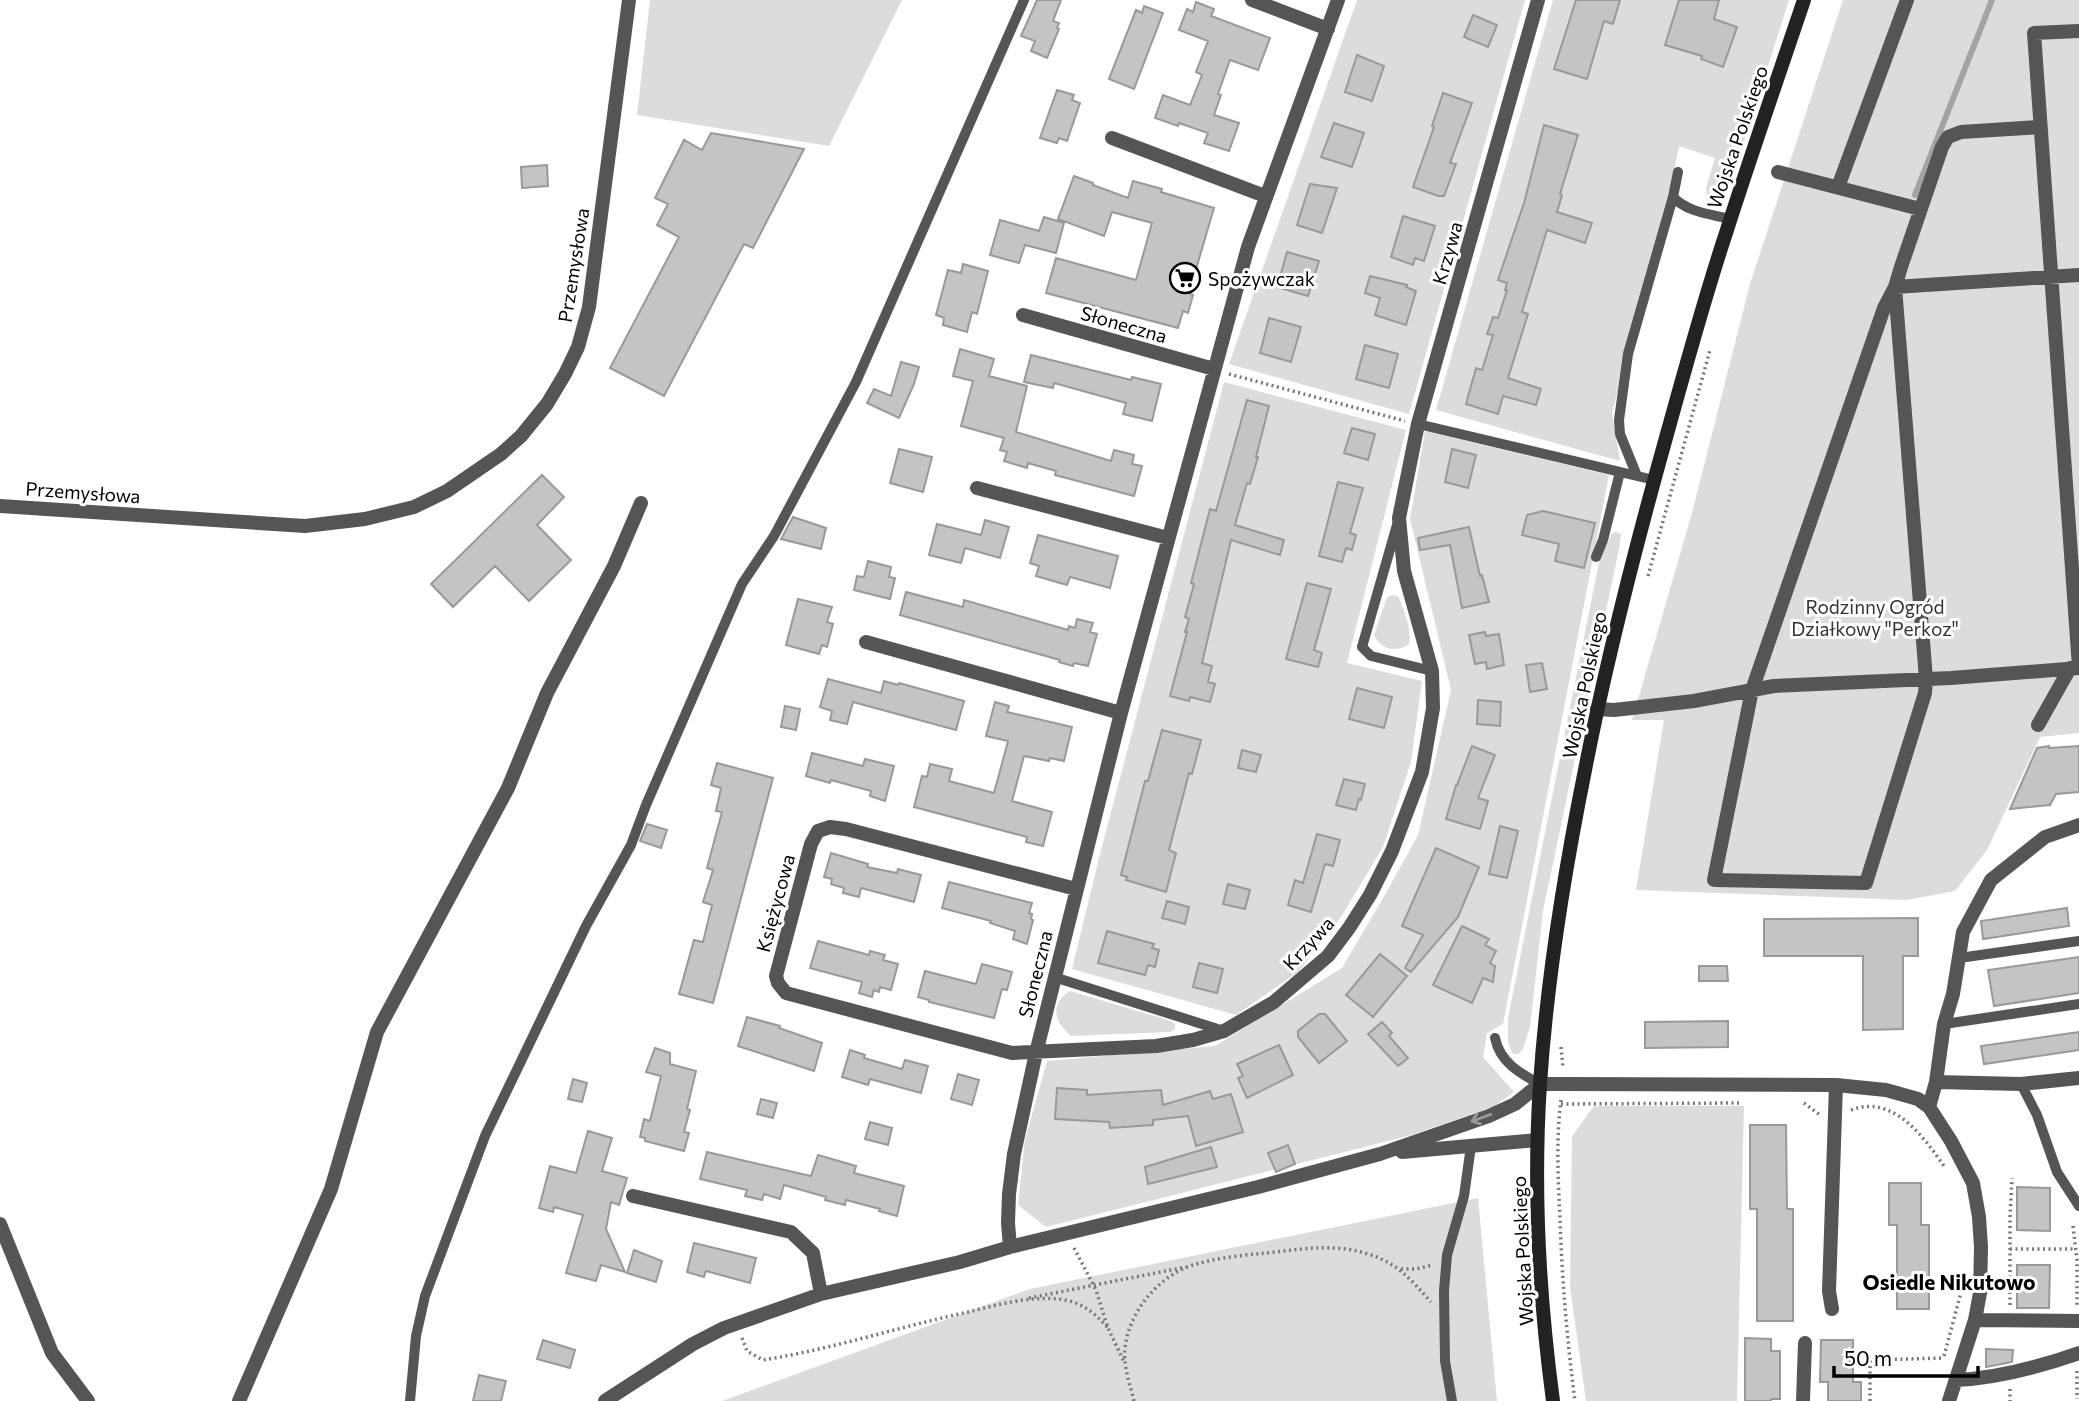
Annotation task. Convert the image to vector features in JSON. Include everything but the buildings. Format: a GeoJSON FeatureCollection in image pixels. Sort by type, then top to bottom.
{"type":"FeatureCollection","features":[{"type":"Feature","properties":{"kind":"street","name":"Przemysłowa"},"geometry":{"type":"LineString","coordinates":[[0,506],[305,526],[365,519],[414,507],[447,491],[501,454],[522,436],[547,404],[565,374],[578,346],[589,307],[629,0]]}},
{"type":"Feature","properties":{"kind":"street"},"geometry":{"type":"LineString","coordinates":[[1252,0],[1328,29]]}},
{"type":"Feature","properties":{"kind":"street","name":"Słoneczna"},"geometry":{"type":"LineString","coordinates":[[1010,1247],[1009,1203],[1014,1154],[1036,1053],[1167,538],[1248,247],[1338,0]]}},
{"type":"Feature","properties":{"kind":"street","name":"Krzywa"},"geometry":{"type":"LineString","coordinates":[[1036,1053],[1156,1046],[1193,1040],[1224,1031],[1274,1002],[1328,956],[1370,895],[1392,852],[1422,772],[1433,709],[1432,671],[1404,571],[1399,518],[1418,424],[1538,0]]}},
{"type":"Feature","properties":{"kind":"street","name":"Wojska Polskiego"},"geometry":{"type":"LineString","coordinates":[[1553,1401],[1540,1277],[1537,1140],[1548,989],[1561,892],[1597,709],[1634,553],[1730,219],[1804,0]]}},
{"type":"Feature","properties":{"kind":"street"},"geometry":{"type":"LineString","coordinates":[[1839,187],[1907,0]]}},
{"type":"Feature","properties":{"kind":"street"},"geometry":{"type":"LineString","coordinates":[[2038,725],[2076,668],[2035,33],[2079,31]]}},
{"type":"Feature","properties":{"kind":"street"},"geometry":{"type":"LineString","coordinates":[[1895,287],[1925,693],[1866,883],[1714,880],[1752,690],[1942,147],[1948,137],[1961,132],[2040,127]]}},
{"type":"Feature","properties":{"kind":"street"},"geometry":{"type":"LineString","coordinates":[[1112,138],[1265,196]]}},
{"type":"Feature","properties":{"kind":"street"},"geometry":{"type":"LineString","coordinates":[[1778,172],[1920,209]]}},
{"type":"Feature","properties":{"kind":"street"},"geometry":{"type":"LineString","coordinates":[[1895,287],[2079,275]]}},
{"type":"Feature","properties":{"kind":"street","name":"Słoneczna"},"geometry":{"type":"LineString","coordinates":[[1023,315],[1214,369]]}},
{"type":"Feature","properties":{"kind":"street"},"geometry":{"type":"LineString","coordinates":[[977,488],[1167,538]]}},
{"type":"Feature","properties":{"kind":"street"},"geometry":{"type":"LineString","coordinates":[[239,1401],[331,1189],[377,1032],[508,788],[547,693],[614,566],[641,503]]}},
{"type":"Feature","properties":{"kind":"street"},"geometry":{"type":"LineString","coordinates":[[866,642],[1121,713]]}},
{"type":"Feature","properties":{"kind":"street"},"geometry":{"type":"LineString","coordinates":[[1597,709],[1614,710],[1694,701],[1774,686],[2076,668]]}},
{"type":"Feature","properties":{"kind":"street"},"geometry":{"type":"LineString","coordinates":[[1929,1107],[1936,1082],[1944,1024],[1953,995],[1962,932],[1992,880],[2045,837],[2079,825]]}},
{"type":"Feature","properties":{"kind":"street","name":"Księżycowa"},"geometry":{"type":"LineString","coordinates":[[1036,1053],[1012,1053],[786,993],[776,976],[811,844],[818,831],[830,827],[1076,889]]}},
{"type":"Feature","properties":{"kind":"street"},"geometry":{"type":"LineString","coordinates":[[1936,1082],[2021,1084],[2079,1077]]}},
{"type":"Feature","properties":{"kind":"street"},"geometry":{"type":"LineString","coordinates":[[605,1401],[693,1343],[736,1324],[821,1294],[960,1262],[1380,1154],[1498,1112],[1515,1104],[1540,1084],[1836,1085],[1886,1090],[1918,1099],[1929,1107],[1973,1182],[1979,1217],[1980,1293],[1975,1320],[1950,1401]]}},
{"type":"Feature","properties":{"kind":"street"},"geometry":{"type":"LineString","coordinates":[[1832,1309],[1829,1291],[1836,1085]]}},
{"type":"Feature","properties":{"kind":"street"},"geometry":{"type":"LineString","coordinates":[[1380,1154],[1537,1140]]}},
{"type":"Feature","properties":{"kind":"street"},"geometry":{"type":"LineString","coordinates":[[633,1196],[791,1232],[813,1253],[821,1294]]}},
{"type":"Feature","properties":{"kind":"street"},"geometry":{"type":"LineString","coordinates":[[0,1224],[52,1353],[88,1401]]}},
{"type":"Feature","properties":{"kind":"street"},"geometry":{"type":"LineString","coordinates":[[1975,1320],[2078,1321]]}},
{"type":"Feature","properties":{"kind":"street"},"geometry":{"type":"LineString","coordinates":[[1803,1401],[1805,1343]]}},
{"type":"Feature","properties":{"kind":"street"},"geometry":{"type":"LineString","coordinates":[[1956,1380],[2029,1370],[2076,1354]]}},
{"type":"Feature","properties":{"kind":"lane"},"geometry":{"type":"LineString","coordinates":[[410,1401],[416,1336],[425,1296],[485,1136],[586,926],[631,845],[742,584],[774,536],[856,383],[1024,0]]}},
{"type":"Feature","properties":{"kind":"lane"},"geometry":{"type":"LineString","coordinates":[[1637,476],[1620,435],[1619,420],[1626,367],[1678,172]]}},
{"type":"Feature","properties":{"kind":"lane"},"geometry":{"type":"LineString","coordinates":[[1672,197],[1680,204],[1700,212],[1730,219]]}},
{"type":"Feature","properties":{"kind":"lane"},"geometry":{"type":"LineString","coordinates":[[1418,424],[1654,480]]}},
{"type":"Feature","properties":{"kind":"lane"},"geometry":{"type":"LineString","coordinates":[[1596,557],[1603,540],[1620,472]]}},
{"type":"Feature","properties":{"kind":"lane","name":"Krzywa"},"geometry":{"type":"LineString","coordinates":[[1399,518],[1362,647],[1371,656],[1432,671]]}},
{"type":"Feature","properties":{"kind":"lane"},"geometry":{"type":"LineString","coordinates":[[1959,958],[2079,941]]}},
{"type":"Feature","properties":{"kind":"lane"},"geometry":{"type":"LineString","coordinates":[[1054,977],[1224,1031]]}},
{"type":"Feature","properties":{"kind":"lane"},"geometry":{"type":"LineString","coordinates":[[1944,1024],[2079,1004]]}},
{"type":"Feature","properties":{"kind":"lane"},"geometry":{"type":"LineString","coordinates":[[1495,1038],[1497,1049],[1515,1071],[1540,1084]]}},
{"type":"Feature","properties":{"kind":"lane"},"geometry":{"type":"LineString","coordinates":[[2021,1084],[2037,1115],[2057,1172],[2079,1206]]}},
{"type":"Feature","properties":{"kind":"lane"},"geometry":{"type":"LineString","coordinates":[[1452,1401],[1445,1361],[1447,1255],[1464,1196],[1471,1146]]}},
{"type":"Feature","properties":{"kind":"path"},"geometry":{"type":"LineString","coordinates":[[1214,369],[1418,424]]}},
{"type":"Feature","properties":{"kind":"path"},"geometry":{"type":"LineString","coordinates":[[2010,1321],[2012,1178]]}},
{"type":"Feature","properties":{"kind":"path"},"geometry":{"type":"LineString","coordinates":[[2073,1226],[2078,1321]]}},
{"type":"Feature","properties":{"kind":"path"},"geometry":{"type":"LineString","coordinates":[[1067,1234],[1094,1285],[1108,1328],[1125,1364],[1134,1401]]}},
{"type":"Feature","properties":{"kind":"path"},"geometry":{"type":"LineString","coordinates":[[736,1324],[747,1350],[763,1360],[791,1356],[1017,1301],[1192,1265],[1246,1255],[1335,1246],[1370,1254],[1401,1269],[1432,1303],[1444,1321]]}},
{"type":"Feature","properties":{"kind":"path"},"geometry":{"type":"LineString","coordinates":[[2010,1249],[2076,1249]]}},
{"type":"Feature","properties":{"kind":"path"},"geometry":{"type":"LineString","coordinates":[[1401,1269],[1431,1266],[1447,1255]]}},
{"type":"Feature","properties":{"kind":"path"},"geometry":{"type":"LineString","coordinates":[[1125,1364],[1128,1332],[1137,1312],[1149,1295],[1167,1278],[1192,1265]]}},
{"type":"Feature","properties":{"kind":"path"},"geometry":{"type":"LineString","coordinates":[[1017,1301],[1058,1299],[1076,1303],[1093,1311],[1108,1328]]}},
{"type":"Feature","properties":{"kind":"path"},"geometry":{"type":"LineString","coordinates":[[2076,1354],[2077,1399]]}},
{"type":"Feature","properties":{"kind":"path"},"geometry":{"type":"LineString","coordinates":[[1870,1401],[1870,1360],[1944,1358]]}},
{"type":"Feature","properties":{"kind":"green space"},"geometry":{"type":"Polygon","coordinates":[[[650,0],[902,0],[829,146],[637,115],[650,0]]]}},
{"type":"Feature","properties":{"kind":"green space"},"geometry":{"type":"Polygon","coordinates":[[[1357,0],[1525,0],[1409,414],[1229,364],[1357,0]]]}},
{"type":"Feature","properties":{"kind":"green space"},"geometry":{"type":"Polygon","coordinates":[[[1553,0],[1789,0],[1735,170],[1723,196],[1712,204],[1708,203],[1706,188],[1715,158],[1679,146],[1666,211],[1612,413],[1620,461],[1436,410],[1553,0]]]}},
{"type":"Feature","properties":{"kind":"green space","name":"Rodzinny Ogród Działkowy \"Perkoz\""},"geometry":{"type":"Polygon","coordinates":[[[1843,0],[2079,0],[2079,733],[2040,737],[1987,850],[1955,891],[1907,900],[1636,890],[1664,720],[1632,720],[1692,513],[1750,284],[1843,0]]]}},
{"type":"Feature","properties":{"kind":"green space"},"geometry":{"type":"Polygon","coordinates":[[[1224,382],[1406,430],[1347,663],[1422,681],[1411,762],[1383,847],[1341,917],[1298,972],[1236,1015],[1072,969],[1224,382]]]}},
{"type":"Feature","properties":{"kind":"green space"},"geometry":{"type":"Polygon","coordinates":[[[1425,431],[1609,475],[1503,1024],[1487,1033],[1483,1057],[1514,1092],[1493,1107],[1408,1136],[1046,1227],[1018,1205],[1025,1140],[1047,1061],[1215,1046],[1342,968],[1418,835],[1451,690],[1410,519],[1425,431]]]}},
{"type":"Feature","properties":{"kind":"green space"},"geometry":{"type":"Polygon","coordinates":[[[1612,533],[1621,534],[1619,549],[1543,911],[1530,1027],[1523,1049],[1518,1054],[1513,1054],[1508,1043],[1508,1018],[1599,562],[1612,533]]]}},
{"type":"Feature","properties":{"kind":"green space"},"geometry":{"type":"Polygon","coordinates":[[[1398,596],[1403,607],[1410,638],[1409,644],[1399,649],[1385,647],[1374,635],[1387,597],[1398,596]]]}},
{"type":"Feature","properties":{"kind":"green space"},"geometry":{"type":"Polygon","coordinates":[[[1070,991],[1171,1021],[1175,1024],[1175,1029],[1170,1032],[1071,1036],[1061,1025],[1056,1013],[1059,1002],[1070,991]]]}},
{"type":"Feature","properties":{"kind":"green space"},"geometry":{"type":"Polygon","coordinates":[[[1594,1106],[1744,1106],[1737,1401],[1586,1401],[1570,1287],[1572,1136],[1594,1106]]]}},
{"type":"Feature","properties":{"kind":"green space"},"geometry":{"type":"Polygon","coordinates":[[[1478,1198],[1497,1401],[722,1401],[1030,1289],[1478,1198]]]}},
{"type":"Feature","properties":{"kind":"waterway"},"geometry":{"type":"LineString","coordinates":[[1915,195],[1992,0]]}},
{"type":"Feature","properties":{"kind":"place","name":"Spożywczak"},"geometry":{"type":"Point","coordinates":[1185,278]}},
{"type":"Feature","properties":{"kind":"district","name":"Osiedle Nikutowo"},"geometry":{"type":"Point","coordinates":[1949,1281]}}]}
